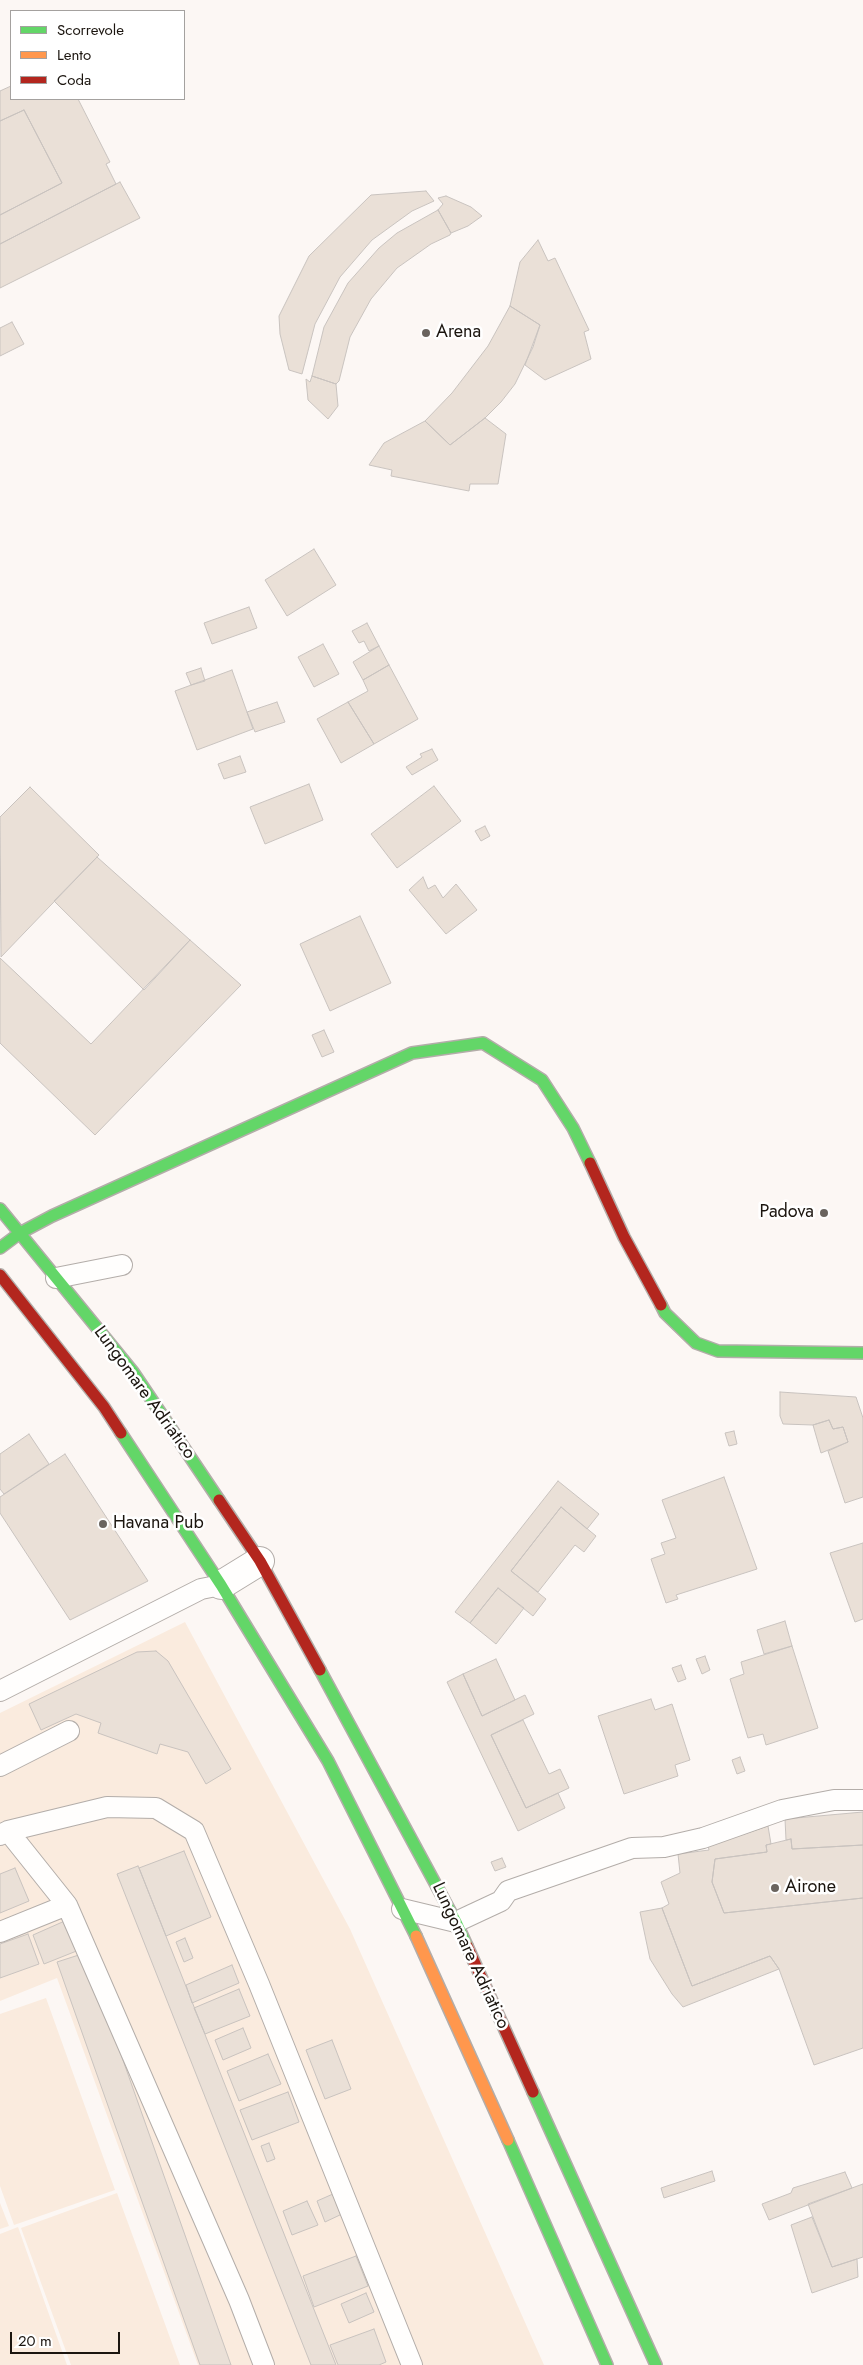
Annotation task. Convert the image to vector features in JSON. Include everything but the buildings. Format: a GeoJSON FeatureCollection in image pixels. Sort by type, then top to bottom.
{"type":"FeatureCollection","features":[{"type":"Feature","properties":{"kind":"street"},"geometry":{"type":"LineString","coordinates":[[0,1248],[52,1216],[412,1053],[483,1043],[542,1080],[573,1128],[624,1237],[665,1313],[696,1343],[718,1351],[863,1353]]}},
{"type":"Feature","properties":{"kind":"street","name":"Lungomare Adriatico"},"geometry":{"type":"LineString","coordinates":[[0,1209],[133,1372],[260,1561],[456,1922],[656,2365]]}},
{"type":"Feature","properties":{"kind":"street"},"geometry":{"type":"LineString","coordinates":[[0,1275],[104,1407],[221,1585],[328,1760],[427,1957],[607,2365]]}},
{"type":"Feature","properties":{"kind":"street"},"geometry":{"type":"LineString","coordinates":[[221,1585],[260,1561]]}},
{"type":"Feature","properties":{"kind":"lane"},"geometry":{"type":"LineString","coordinates":[[56,1278],[122,1264]]}},
{"type":"Feature","properties":{"kind":"lane"},"geometry":{"type":"LineString","coordinates":[[0,1691],[201,1589],[221,1585]]}},
{"type":"Feature","properties":{"kind":"lane"},"geometry":{"type":"LineString","coordinates":[[0,1766],[69,1731]]}},
{"type":"Feature","properties":{"kind":"lane"},"geometry":{"type":"LineString","coordinates":[[402,1909],[456,1922],[501,1901],[508,1891],[632,1848],[664,1847],[703,1838],[782,1810],[834,1800],[863,1800]]}},
{"type":"Feature","properties":{"kind":"lane"},"geometry":{"type":"LineString","coordinates":[[264,2365],[239,2300],[67,1905],[4,1833],[107,1807],[156,1808],[194,1831],[259,1984],[412,2365]]}},
{"type":"Feature","properties":{"kind":"lane"},"geometry":{"type":"LineString","coordinates":[[0,1932],[67,1905]]}},
{"type":"Feature","properties":{"kind":"shaded area"},"geometry":{"type":"Polygon","coordinates":[[[185,1622],[350,1929],[544,2365],[198,2365],[57,1978],[0,2001],[0,1713],[185,1622]]]}},
{"type":"Feature","properties":{"kind":"shaded area"},"geometry":{"type":"Polygon","coordinates":[[[46,1998],[115,2190],[14,2225],[0,2186],[0,2014],[46,1998]]]}},
{"type":"Feature","properties":{"kind":"shaded area"},"geometry":{"type":"Polygon","coordinates":[[[117,2193],[180,2365],[71,2365],[21,2228],[117,2193]]]}},
{"type":"Feature","properties":{"kind":"shaded area"},"geometry":{"type":"Polygon","coordinates":[[[0,2203],[9,2226],[0,2229],[0,2203]]]}},
{"type":"Feature","properties":{"kind":"shaded area"},"geometry":{"type":"Polygon","coordinates":[[[18,2227],[67,2365],[0,2365],[0,2234],[18,2227]]]}},
{"type":"Feature","properties":{"kind":"traffic: fast"},"geometry":{"type":"LineString","coordinates":[[0,1248],[20,1233],[52,1216],[412,1053],[483,1043],[542,1080],[573,1128],[590,1163]]}},
{"type":"Feature","properties":{"kind":"traffic: fast"},"geometry":{"type":"LineString","coordinates":[[0,1209],[133,1372],[219,1500]]}},
{"type":"Feature","properties":{"kind":"traffic: fast"},"geometry":{"type":"LineString","coordinates":[[661,1305],[665,1313],[696,1343],[718,1351],[863,1353]]}},
{"type":"Feature","properties":{"kind":"traffic: fast"},"geometry":{"type":"LineString","coordinates":[[121,1433],[221,1585],[328,1761],[416,1936]]}},
{"type":"Feature","properties":{"kind":"traffic: fast"},"geometry":{"type":"LineString","coordinates":[[320,1670],[456,1922],[467,1946]]}},
{"type":"Feature","properties":{"kind":"traffic: fast"},"geometry":{"type":"LineString","coordinates":[[533,2092],[656,2365]]}},
{"type":"Feature","properties":{"kind":"traffic: fast"},"geometry":{"type":"LineString","coordinates":[[508,2140],[607,2365]]}},
{"type":"Feature","properties":{"kind":"traffic: slow"},"geometry":{"type":"LineString","coordinates":[[416,1936],[508,2140]]}},
{"type":"Feature","properties":{"kind":"traffic: jam"},"geometry":{"type":"LineString","coordinates":[[590,1163],[624,1237],[661,1305]]}},
{"type":"Feature","properties":{"kind":"traffic: jam"},"geometry":{"type":"LineString","coordinates":[[0,1275],[104,1407],[121,1433]]}},
{"type":"Feature","properties":{"kind":"traffic: jam"},"geometry":{"type":"LineString","coordinates":[[219,1500],[260,1561],[320,1670]]}},
{"type":"Feature","properties":{"kind":"traffic: jam"},"geometry":{"type":"LineString","coordinates":[[467,1946],[533,2092]]}},
{"type":"Feature","properties":{"kind":"place","name":"Arena"},"geometry":{"type":"Point","coordinates":[426,333]}},
{"type":"Feature","properties":{"kind":"place","name":"Padova"},"geometry":{"type":"Point","coordinates":[824,1213]}},
{"type":"Feature","properties":{"kind":"place","name":"Havana Pub"},"geometry":{"type":"Point","coordinates":[103,1524]}},
{"type":"Feature","properties":{"kind":"place","name":"Airone"},"geometry":{"type":"Point","coordinates":[775,1888]}}]}
